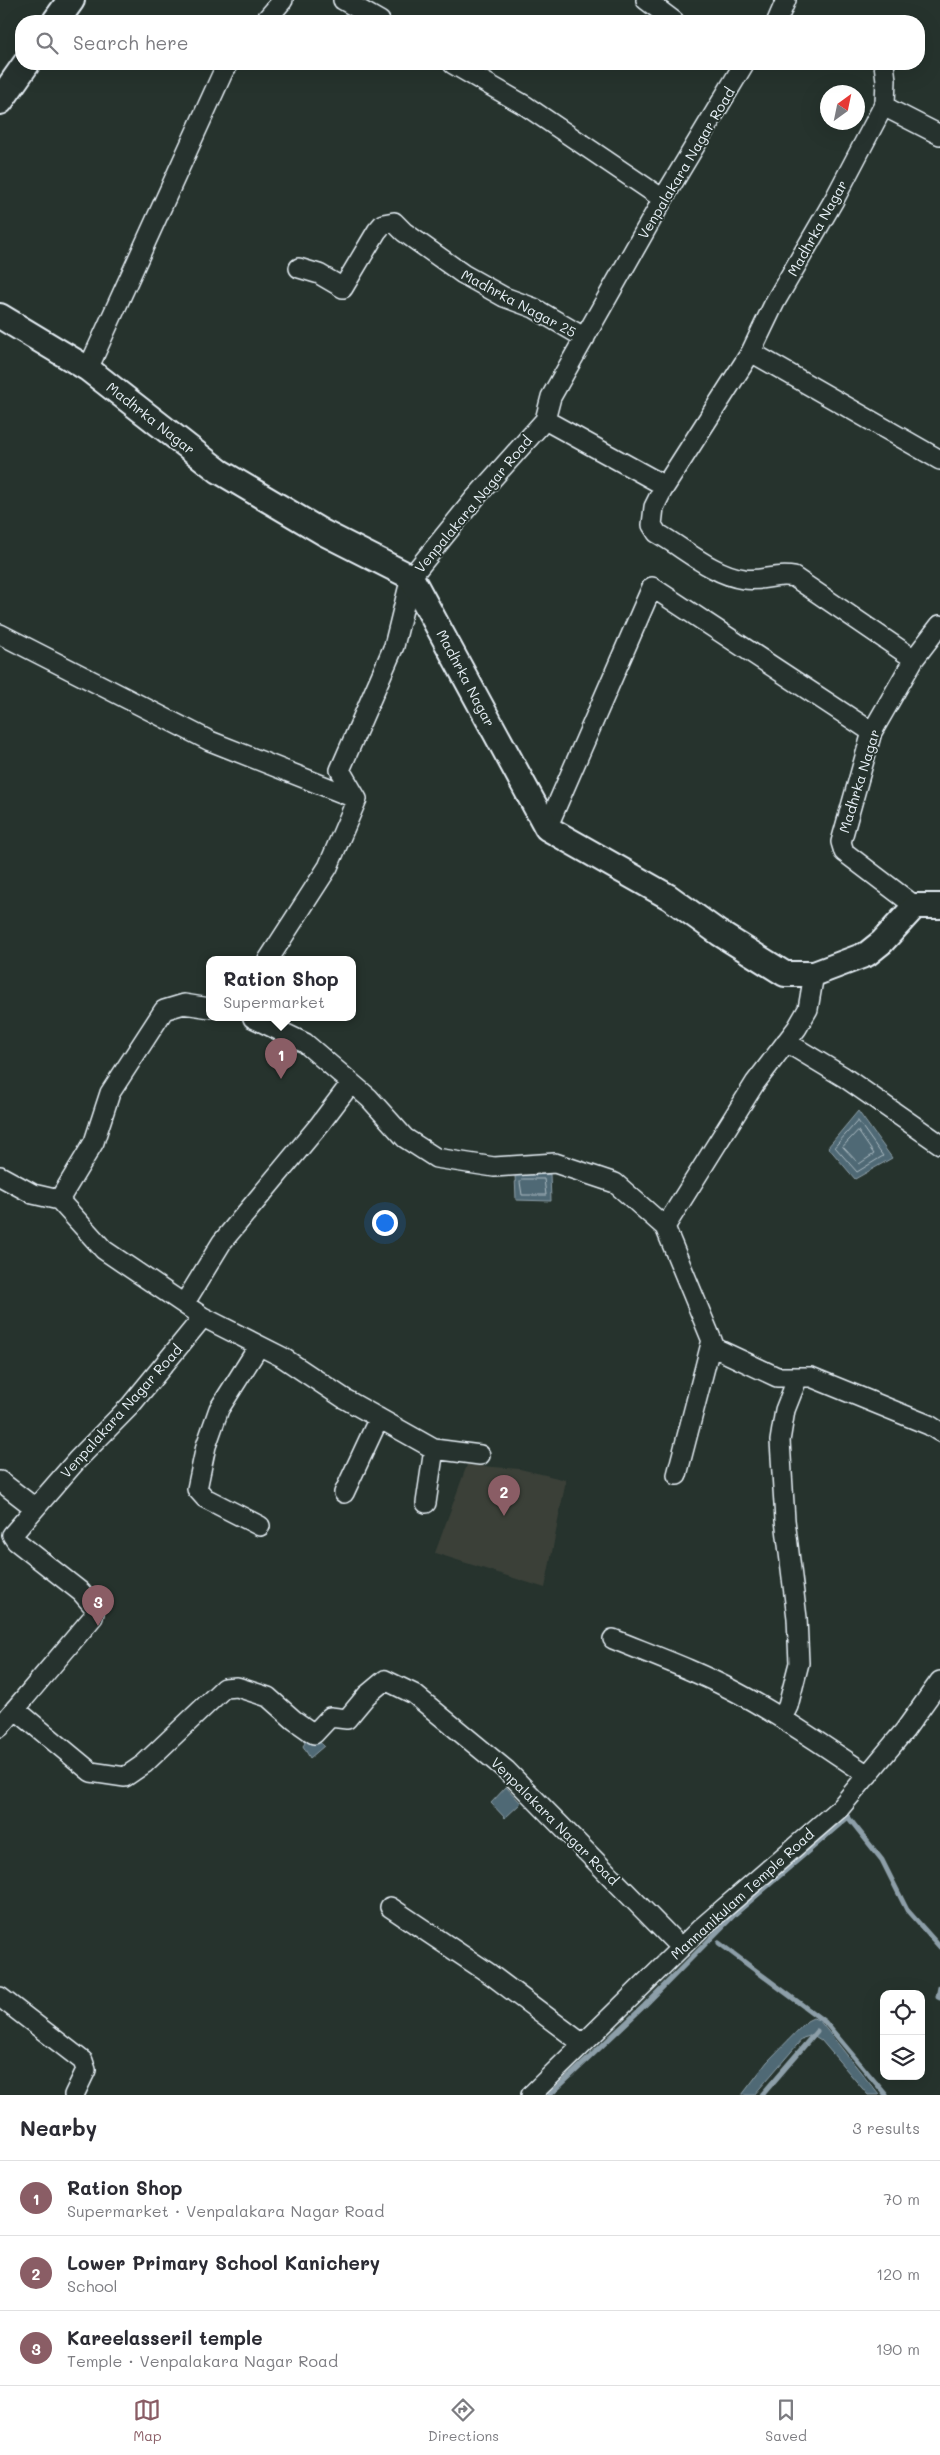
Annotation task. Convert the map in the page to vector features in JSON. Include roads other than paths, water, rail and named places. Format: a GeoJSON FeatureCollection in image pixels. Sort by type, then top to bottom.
{"type":"FeatureCollection","features":[{"type":"Feature","properties":{"kind":"main road"},"geometry":{"type":"LineString","coordinates":[[61,15],[72,0]]}},
{"type":"Feature","properties":{"kind":"main road"},"geometry":{"type":"LineString","coordinates":[[2,95],[21,70]]}},
{"type":"Feature","properties":{"kind":"street"},"geometry":{"type":"LineString","coordinates":[[270,15],[283,0]]}},
{"type":"Feature","properties":{"kind":"street"},"geometry":{"type":"LineString","coordinates":[[343,0],[369,15]]}},
{"type":"Feature","properties":{"kind":"street"},"geometry":{"type":"LineString","coordinates":[[646,0],[666,15]]}},
{"type":"Feature","properties":{"kind":"street"},"geometry":{"type":"LineString","coordinates":[[781,15],[786,0]]}},
{"type":"Feature","properties":{"kind":"street"},"geometry":{"type":"LineString","coordinates":[[88,369],[224,70]]}},
{"type":"Feature","properties":{"kind":"street"},"geometry":{"type":"LineString","coordinates":[[463,70],[526,106],[663,199]]}},
{"type":"Feature","properties":{"kind":"street","name":"Venpalakara Nagar Road"},"geometry":{"type":"LineString","coordinates":[[357,799],[340,770],[394,646],[411,577],[475,498],[545,420],[551,397],[736,70]]}},
{"type":"Feature","properties":{"kind":"street","name":"Madhrka Nagar"},"geometry":{"type":"LineString","coordinates":[[885,70],[884,103],[834,200],[775,302],[751,352],[665,486],[652,516],[652,525],[657,533],[717,570],[733,576],[756,580],[777,575],[794,577],[914,659]]}},
{"type":"Feature","properties":{"kind":"street"},"geometry":{"type":"LineString","coordinates":[[884,103],[897,114],[940,135]]}},
{"type":"Feature","properties":{"kind":"street","name":"Madhrka Nagar 25"},"geometry":{"type":"LineString","coordinates":[[299,268],[319,274],[342,288],[377,231],[383,224],[394,222],[404,232],[463,274],[504,297],[534,308],[584,338]]}},
{"type":"Feature","properties":{"kind":"street","name":"Madhrka Nagar"},"geometry":{"type":"LineString","coordinates":[[0,316],[88,369],[219,472],[324,533],[411,577],[547,828]]}},
{"type":"Feature","properties":{"kind":"street"},"geometry":{"type":"LineString","coordinates":[[751,352],[940,460]]}},
{"type":"Feature","properties":{"kind":"street"},"geometry":{"type":"LineString","coordinates":[[545,420],[556,424],[665,486]]}},
{"type":"Feature","properties":{"kind":"street"},"geometry":{"type":"LineString","coordinates":[[872,732],[652,587],[547,828],[669,897],[719,933],[785,974],[814,974],[867,954],[882,942],[915,906],[940,906]]}},
{"type":"Feature","properties":{"kind":"street","name":"Madhrka Nagar"},"geometry":{"type":"LineString","coordinates":[[915,906],[844,852],[841,842],[872,732],[914,659],[940,625]]}},
{"type":"Feature","properties":{"kind":"street"},"geometry":{"type":"LineString","coordinates":[[0,634],[210,741],[357,799],[328,867],[271,956]]}},
{"type":"Feature","properties":{"kind":"street"},"geometry":{"type":"LineString","coordinates":[[665,1227],[755,1083],[808,1009],[814,974]]}},
{"type":"Feature","properties":{"kind":"street"},"geometry":{"type":"LineString","coordinates":[[59,1200],[94,1142],[110,1093],[164,1010],[184,1004],[206,1007]]}},
{"type":"Feature","properties":{"kind":"street"},"geometry":{"type":"LineString","coordinates":[[260,1021],[305,1042],[369,1098],[404,1138],[436,1158],[494,1167],[554,1163],[615,1183],[665,1227],[715,1348],[778,1378],[811,1377],[929,1425],[940,1432]]}},
{"type":"Feature","properties":{"kind":"street"},"geometry":{"type":"LineString","coordinates":[[786,1042],[844,1077],[940,1144]]}},
{"type":"Feature","properties":{"kind":"street"},"geometry":{"type":"LineString","coordinates":[[184,1304],[222,1242],[320,1124],[350,1083]]}},
{"type":"Feature","properties":{"kind":"street"},"geometry":{"type":"LineString","coordinates":[[0,1176],[33,1194],[59,1200],[104,1250],[203,1317],[282,1357],[343,1398],[434,1449],[480,1455]]}},
{"type":"Feature","properties":{"kind":"street","name":"Venpalakara Nagar Road"},"geometry":{"type":"LineString","coordinates":[[0,1727],[93,1617],[95,1608],[81,1592],[16,1541],[12,1535],[77,1460],[130,1406],[203,1317]]}},
{"type":"Feature","properties":{"kind":"street"},"geometry":{"type":"LineString","coordinates":[[677,1475],[712,1340]]}},
{"type":"Feature","properties":{"kind":"street"},"geometry":{"type":"LineString","coordinates":[[259,1346],[219,1409],[206,1446],[198,1489],[205,1498],[260,1526]]}},
{"type":"Feature","properties":{"kind":"street"},"geometry":{"type":"LineString","coordinates":[[782,1718],[788,1706],[799,1663],[797,1618],[785,1520],[780,1441],[785,1410],[798,1377]]}},
{"type":"Feature","properties":{"kind":"street"},"geometry":{"type":"LineString","coordinates":[[344,1493],[380,1418]]}},
{"type":"Feature","properties":{"kind":"street"},"geometry":{"type":"LineString","coordinates":[[426,1503],[434,1449]]}},
{"type":"Feature","properties":{"kind":"street"},"geometry":{"type":"LineString","coordinates":[[0,1481],[35,1508]]}},
{"type":"Feature","properties":{"kind":"street"},"geometry":{"type":"LineString","coordinates":[[613,1640],[668,1660],[736,1692],[782,1718],[868,1775]]}},
{"type":"Feature","properties":{"kind":"street","name":"Venpalakara Nagar Road"},"geometry":{"type":"LineString","coordinates":[[15,1709],[91,1772],[125,1777],[144,1764],[224,1688],[237,1688],[268,1697],[294,1720],[314,1734],[330,1717],[348,1718],[372,1690],[384,1680],[390,1682],[414,1694],[506,1770],[682,1948]]}},
{"type":"Feature","properties":{"kind":"street","name":"Mannanikulam Temple Road"},"geometry":{"type":"LineString","coordinates":[[531,2095],[682,1948],[840,1808],[905,1730],[940,1681]]}},
{"type":"Feature","properties":{"kind":"street"},"geometry":{"type":"LineString","coordinates":[[390,1907],[490,1974],[582,2044]]}},
{"type":"Feature","properties":{"kind":"street"},"geometry":{"type":"LineString","coordinates":[[0,1996],[83,2061],[86,2070],[74,2095]]}},
{"type":"Feature","properties":{"kind":"water"},"geometry":{"type":"Polygon","coordinates":[[[858,1111],[892,1158],[855,1179],[828,1147],[858,1111]]]}},
{"type":"Feature","properties":{"kind":"water"},"geometry":{"type":"Polygon","coordinates":[[[550,1174],[551,1201],[516,1200],[515,1175],[550,1174]]]}},
{"type":"Feature","properties":{"kind":"water"},"geometry":{"type":"Polygon","coordinates":[[[309,1733],[324,1746],[310,1758],[303,1746],[305,1743],[303,1739],[309,1733]]]}},
{"type":"Feature","properties":{"kind":"water"},"geometry":{"type":"Polygon","coordinates":[[[506,1787],[521,1803],[505,1818],[491,1803],[506,1787]]]}},
{"type":"Feature","properties":{"kind":"water"},"geometry":{"type":"Polygon","coordinates":[[[813,2018],[819,2020],[879,2095],[868,2095],[821,2040],[813,2035],[803,2038],[754,2095],[742,2095],[767,2062],[807,2021],[813,2018]]]}},
{"type":"Feature","properties":{"kind":"waterway"},"geometry":{"type":"LineString","coordinates":[[550,2095],[644,2006],[736,1913],[848,1817],[882,1860],[907,1910],[940,1947]]}},
{"type":"Feature","properties":{"kind":"waterway"},"geometry":{"type":"LineString","coordinates":[[719,1943],[825,2022],[886,2095]]}},
{"type":"Feature","properties":{"kind":"waterway"},"geometry":{"type":"LineString","coordinates":[[940,1987],[938,1997],[940,1998]]}},
{"type":"Feature","properties":{"kind":"waterway"},"geometry":{"type":"LineString","coordinates":[[762,2095],[817,2031]]}},
{"type":"Feature","properties":{"kind":"place","name":"Ration Shop"},"geometry":{"type":"Point","coordinates":[281,1079]}},
{"type":"Feature","properties":{"kind":"place","name":"Lower Primary School Kanichery"},"geometry":{"type":"Point","coordinates":[504,1516]}},
{"type":"Feature","properties":{"kind":"place","name":"Kareelasseril temple"},"geometry":{"type":"Point","coordinates":[98,1626]}}]}
